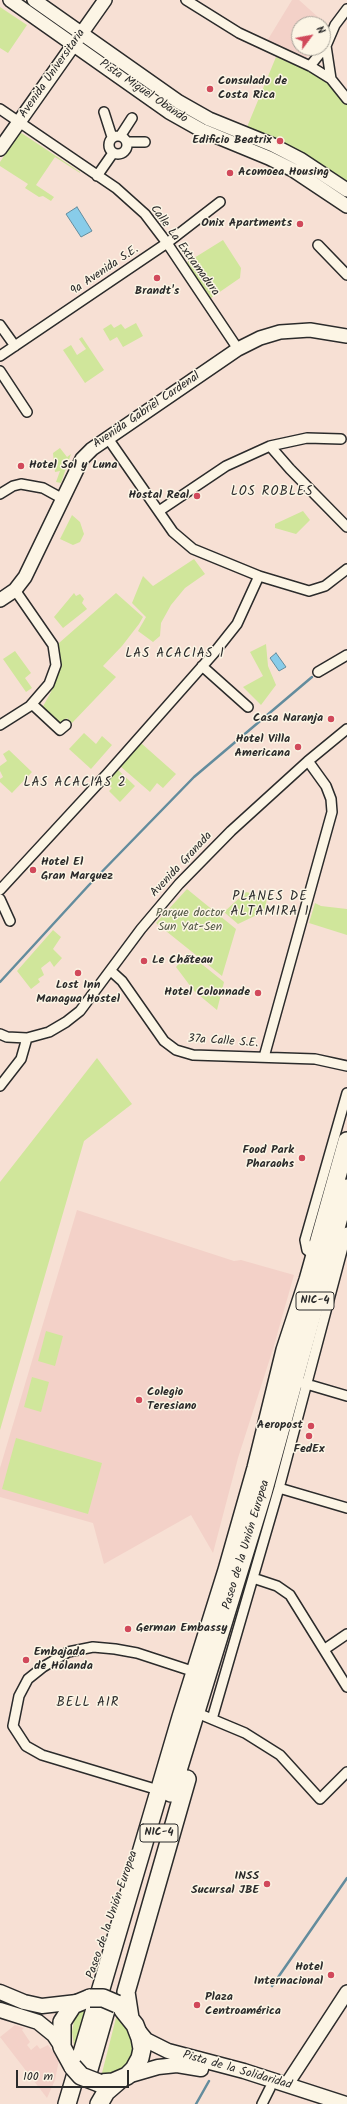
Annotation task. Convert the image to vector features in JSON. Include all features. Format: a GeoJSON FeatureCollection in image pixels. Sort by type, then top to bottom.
{"type":"FeatureCollection","features":[{"type":"Feature","properties":{"kind":"highway","name":"Paseo de la Unión Europea"},"geometry":{"type":"LineString","coordinates":[[97,1997],[201,1674],[301,1383],[320,1259],[347,1141]]}},
{"type":"Feature","properties":{"kind":"highway","name":"Paseo de la Unión Europea"},"geometry":{"type":"LineString","coordinates":[[97,1997],[106,1941],[156,1788],[164,1758],[201,1674],[256,1468],[285,1350],[347,1188]]}},
{"type":"Feature","properties":{"kind":"highway"},"geometry":{"type":"LineString","coordinates":[[99,2104],[106,2092],[125,2077],[138,2064],[141,2052],[140,2038],[132,2022],[126,1992],[193,1758],[207,1717],[201,1674]]}},
{"type":"Feature","properties":{"kind":"highway","name":"Paseo de la Unión Europea"},"geometry":{"type":"LineString","coordinates":[[97,1997],[142,1854],[181,1718]]}},
{"type":"Feature","properties":{"kind":"highway"},"geometry":{"type":"LineString","coordinates":[[58,2104],[67,2074],[67,2058],[61,2032],[63,2018],[69,2009],[97,1997],[132,2022]]}},
{"type":"Feature","properties":{"kind":"highway","name":"NIC-4"},"geometry":{"type":"LineString","coordinates":[[67,2104],[97,1997]]}},
{"type":"Feature","properties":{"kind":"highway","name":"NIC-4"},"geometry":{"type":"LineString","coordinates":[[79,2104],[97,1997]]}},
{"type":"Feature","properties":{"kind":"highway"},"geometry":{"type":"LineString","coordinates":[[67,2058],[81,2076],[99,2082],[113,2082],[125,2077]]}},
{"type":"Feature","properties":{"kind":"main road"},"geometry":{"type":"LineString","coordinates":[[3,1995],[42,2006],[97,1997]]}},
{"type":"Feature","properties":{"kind":"main road"},"geometry":{"type":"LineString","coordinates":[[0,2010],[38,2022],[54,2035],[67,2058]]}},
{"type":"Feature","properties":{"kind":"main road","name":"Pista de la Solidaridad"},"geometry":{"type":"LineString","coordinates":[[132,2022],[144,2038],[160,2048],[244,2070],[346,2104]]}},
{"type":"Feature","properties":{"kind":"main road","name":"Pista de la Solidaridad"},"geometry":{"type":"LineString","coordinates":[[125,2077],[158,2066],[184,2066],[217,2073],[322,2104]]}},
{"type":"Feature","properties":{"kind":"street","name":"Pista Miguel Obando"},"geometry":{"type":"LineString","coordinates":[[10,0],[169,112],[202,130],[287,167],[347,206]]}},
{"type":"Feature","properties":{"kind":"street","name":"Pista Miguel Obando"},"geometry":{"type":"LineString","coordinates":[[34,0],[179,102],[209,119],[300,159],[347,190]]}},
{"type":"Feature","properties":{"kind":"street","name":"Avenida Universitaria"},"geometry":{"type":"LineString","coordinates":[[0,149],[105,0]]}},
{"type":"Feature","properties":{"kind":"street"},"geometry":{"type":"LineString","coordinates":[[186,0],[239,34],[310,66],[331,79],[347,99]]}},
{"type":"Feature","properties":{"kind":"street"},"geometry":{"type":"LineString","coordinates":[[331,34],[335,24],[347,9]]}},
{"type":"Feature","properties":{"kind":"street"},"geometry":{"type":"LineString","coordinates":[[310,66],[318,56]]}},
{"type":"Feature","properties":{"kind":"street"},"geometry":{"type":"LineString","coordinates":[[328,56],[331,79]]}},
{"type":"Feature","properties":{"kind":"street","name":"Calle La Extramadura"},"geometry":{"type":"LineString","coordinates":[[0,109],[116,188],[144,214],[167,243],[238,350]]}},
{"type":"Feature","properties":{"kind":"street"},"geometry":{"type":"LineString","coordinates":[[104,112],[120,138],[125,151],[119,154],[113,153],[108,145],[120,138],[132,118]]}},
{"type":"Feature","properties":{"kind":"street"},"geometry":{"type":"LineString","coordinates":[[120,138],[145,142]]}},
{"type":"Feature","properties":{"kind":"street"},"geometry":{"type":"LineString","coordinates":[[97,176],[113,153]]}},
{"type":"Feature","properties":{"kind":"street","name":"9a Avenida S.E."},"geometry":{"type":"LineString","coordinates":[[0,356],[167,243],[220,202]]}},
{"type":"Feature","properties":{"kind":"street"},"geometry":{"type":"LineString","coordinates":[[318,245],[347,275]]}},
{"type":"Feature","properties":{"kind":"street"},"geometry":{"type":"LineString","coordinates":[[0,325],[15,346]]}},
{"type":"Feature","properties":{"kind":"street","name":"Avenida Gabriel Cardenal"},"geometry":{"type":"LineString","coordinates":[[0,600],[15,590],[34,562],[82,459],[92,448],[238,350],[260,338],[280,332],[310,330],[347,336]]}},
{"type":"Feature","properties":{"kind":"street"},"geometry":{"type":"LineString","coordinates":[[0,371],[27,412]]}},
{"type":"Feature","properties":{"kind":"street"},"geometry":{"type":"LineString","coordinates":[[108,438],[173,532],[193,549],[259,576],[309,591],[325,586],[347,569]]}},
{"type":"Feature","properties":{"kind":"street"},"geometry":{"type":"LineString","coordinates":[[159,511],[226,466],[270,446],[307,438],[341,439]]}},
{"type":"Feature","properties":{"kind":"street"},"geometry":{"type":"LineString","coordinates":[[270,446],[290,469],[347,527]]}},
{"type":"Feature","properties":{"kind":"street"},"geometry":{"type":"LineString","coordinates":[[0,494],[13,486],[21,484],[43,488],[63,500]]}},
{"type":"Feature","properties":{"kind":"street"},"geometry":{"type":"LineString","coordinates":[[0,890],[202,666],[237,624],[259,576]]}},
{"type":"Feature","properties":{"kind":"street"},"geometry":{"type":"LineString","coordinates":[[0,725],[32,704],[49,684],[56,665],[52,644],[15,590]]}},
{"type":"Feature","properties":{"kind":"street"},"geometry":{"type":"LineString","coordinates":[[318,672],[347,655]]}},
{"type":"Feature","properties":{"kind":"street"},"geometry":{"type":"LineString","coordinates":[[202,666],[248,707]]}},
{"type":"Feature","properties":{"kind":"street"},"geometry":{"type":"LineString","coordinates":[[32,704],[60,730],[66,726]]}},
{"type":"Feature","properties":{"kind":"street","name":"Avenida Granada"},"geometry":{"type":"LineString","coordinates":[[27,1038],[49,1032],[66,1022],[80,1011],[141,929],[179,884],[231,831],[308,761],[347,729]]}},
{"type":"Feature","properties":{"kind":"street"},"geometry":{"type":"LineString","coordinates":[[264,1058],[332,812],[331,799],[326,786],[308,761]]}},
{"type":"Feature","properties":{"kind":"street"},"geometry":{"type":"LineString","coordinates":[[0,899],[10,921]]}},
{"type":"Feature","properties":{"kind":"street","name":"37a Calle S.E."},"geometry":{"type":"LineString","coordinates":[[111,971],[122,981],[164,1041],[176,1050],[193,1055],[315,1059],[347,1066]]}},
{"type":"Feature","properties":{"kind":"street"},"geometry":{"type":"LineString","coordinates":[[0,1034],[7,1037],[27,1038],[21,1059],[0,1086]]}},
{"type":"Feature","properties":{"kind":"street"},"geometry":{"type":"LineString","coordinates":[[320,1259],[306,1250],[305,1240],[347,1093]]}},
{"type":"Feature","properties":{"kind":"street"},"geometry":{"type":"LineString","coordinates":[[347,1232],[301,1383],[279,1488],[253,1578],[207,1717],[245,1733],[280,1755],[320,1799],[347,1772]]}},
{"type":"Feature","properties":{"kind":"street"},"geometry":{"type":"LineString","coordinates":[[301,1383],[347,1396]]}},
{"type":"Feature","properties":{"kind":"street"},"geometry":{"type":"LineString","coordinates":[[279,1488],[347,1508]]}},
{"type":"Feature","properties":{"kind":"street"},"geometry":{"type":"LineString","coordinates":[[253,1578],[278,1586],[290,1595],[325,1649],[347,1687]]}},
{"type":"Feature","properties":{"kind":"street"},"geometry":{"type":"LineString","coordinates":[[325,1649],[347,1634]]}},
{"type":"Feature","properties":{"kind":"street"},"geometry":{"type":"LineString","coordinates":[[156,1788],[42,1755],[26,1746],[13,1726],[19,1696],[28,1679],[43,1667],[68,1652],[93,1647],[137,1653],[201,1674]]}},
{"type":"Feature","properties":{"kind":"street"},"geometry":{"type":"LineString","coordinates":[[287,2084],[347,1992]]}},
{"type":"Feature","properties":{"kind":"street"},"geometry":{"type":"LineString","coordinates":[[262,2104],[270,2088]]}},
{"type":"Feature","properties":{"kind":"shaded area"},"geometry":{"type":"Polygon","coordinates":[[[292,0],[299,0],[317,16],[291,16],[291,51],[267,41],[292,0]]]}},
{"type":"Feature","properties":{"kind":"shaded area","name":"Colegio Teresiano"},"geometry":{"type":"Polygon","coordinates":[[[77,1210],[234,1261],[241,1260],[294,1275],[273,1349],[238,1458],[213,1553],[191,1515],[104,1564],[93,1523],[0,1497],[0,1468],[77,1210]]]}},
{"type":"Feature","properties":{"kind":"shaded area"},"geometry":{"type":"Polygon","coordinates":[[[15,2025],[24,2028],[22,2030],[30,2042],[27,2045],[31,2050],[37,2045],[40,2049],[48,2045],[59,2060],[55,2080],[47,2098],[0,2037],[15,2025]]]}},
{"type":"Feature","properties":{"kind":"green space"},"geometry":{"type":"Polygon","coordinates":[[[0,7],[27,25],[8,53],[0,48],[0,7]]]}},
{"type":"Feature","properties":{"kind":"green space"},"geometry":{"type":"Polygon","coordinates":[[[276,57],[316,74],[330,83],[347,105],[347,183],[302,154],[247,127],[276,57]]]}},
{"type":"Feature","properties":{"kind":"green space"},"geometry":{"type":"Polygon","coordinates":[[[20,132],[80,172],[55,157],[36,185],[54,197],[51,201],[43,196],[39,197],[25,188],[28,184],[0,166],[0,162],[20,132]]]}},
{"type":"Feature","properties":{"kind":"green space"},"geometry":{"type":"Polygon","coordinates":[[[223,240],[241,268],[240,278],[211,298],[186,263],[223,240]]]}},
{"type":"Feature","properties":{"kind":"green space"},"geometry":{"type":"Polygon","coordinates":[[[136,323],[143,336],[123,347],[117,337],[110,341],[103,329],[111,324],[114,328],[121,324],[125,329],[136,323]]]}},
{"type":"Feature","properties":{"kind":"green space"},"geometry":{"type":"Polygon","coordinates":[[[82,337],[104,370],[85,383],[63,350],[71,345],[77,355],[86,349],[79,339],[82,337]]]}},
{"type":"Feature","properties":{"kind":"green space"},"geometry":{"type":"Polygon","coordinates":[[[60,448],[67,457],[71,454],[61,483],[56,482],[60,471],[55,472],[53,453],[60,448]]]}},
{"type":"Feature","properties":{"kind":"green space"},"geometry":{"type":"Polygon","coordinates":[[[303,511],[310,520],[296,534],[275,528],[275,524],[303,511]]]}},
{"type":"Feature","properties":{"kind":"green space"},"geometry":{"type":"Polygon","coordinates":[[[72,515],[80,522],[84,534],[80,542],[73,545],[60,539],[72,515]]]}},
{"type":"Feature","properties":{"kind":"green space"},"geometry":{"type":"Polygon","coordinates":[[[194,559],[205,574],[185,588],[171,605],[161,623],[160,636],[153,642],[138,631],[146,617],[132,603],[143,576],[153,586],[194,559]]]}},
{"type":"Feature","properties":{"kind":"green space"},"geometry":{"type":"Polygon","coordinates":[[[74,593],[76,596],[80,594],[84,599],[82,603],[87,609],[63,628],[54,617],[74,593]]]}},
{"type":"Feature","properties":{"kind":"green space"},"geometry":{"type":"Polygon","coordinates":[[[116,593],[143,617],[122,646],[103,666],[116,677],[72,723],[67,718],[60,726],[42,708],[51,692],[59,658],[59,643],[116,593]]]}},
{"type":"Feature","properties":{"kind":"green space"},"geometry":{"type":"Polygon","coordinates":[[[266,644],[268,666],[276,685],[261,705],[243,687],[263,676],[250,652],[266,644]]]}},
{"type":"Feature","properties":{"kind":"green space"},"geometry":{"type":"Polygon","coordinates":[[[15,651],[31,673],[25,678],[32,688],[26,692],[3,659],[15,651]]]}},
{"type":"Feature","properties":{"kind":"green space"},"geometry":{"type":"Polygon","coordinates":[[[84,733],[96,744],[102,736],[112,745],[91,769],[69,749],[84,733]]]}},
{"type":"Feature","properties":{"kind":"green space"},"geometry":{"type":"Polygon","coordinates":[[[141,743],[176,774],[163,788],[157,783],[150,792],[120,766],[141,743]]]}},
{"type":"Feature","properties":{"kind":"green space"},"geometry":{"type":"Polygon","coordinates":[[[9,750],[32,772],[12,793],[0,782],[0,779],[3,777],[0,771],[0,766],[7,761],[3,754],[9,750]]]}},
{"type":"Feature","properties":{"kind":"green space"},"geometry":{"type":"Polygon","coordinates":[[[116,768],[135,786],[120,802],[109,791],[112,788],[104,781],[116,768]]]}},
{"type":"Feature","properties":{"kind":"green space","name":"Parque doctor Sun Yat-Sen"},"geometry":{"type":"Polygon","coordinates":[[[187,889],[236,929],[222,976],[156,923],[187,889]]]}},
{"type":"Feature","properties":{"kind":"green space"},"geometry":{"type":"Polygon","coordinates":[[[246,892],[267,897],[265,911],[238,924],[224,912],[246,892]]]}},
{"type":"Feature","properties":{"kind":"green space"},"geometry":{"type":"Polygon","coordinates":[[[315,903],[321,906],[347,909],[347,935],[309,923],[315,903]]]}},
{"type":"Feature","properties":{"kind":"green space"},"geometry":{"type":"Polygon","coordinates":[[[53,930],[61,937],[53,949],[62,958],[54,967],[50,961],[41,968],[44,975],[38,979],[40,982],[31,989],[17,971],[53,930]]]}},
{"type":"Feature","properties":{"kind":"green space"},"geometry":{"type":"Polygon","coordinates":[[[188,953],[224,982],[217,1010],[194,991],[176,967],[188,953]]]}},
{"type":"Feature","properties":{"kind":"green space"},"geometry":{"type":"Polygon","coordinates":[[[97,1058],[132,1104],[84,1141],[0,1430],[0,1182],[97,1058]]]}},
{"type":"Feature","properties":{"kind":"green space"},"geometry":{"type":"Polygon","coordinates":[[[46,1331],[63,1336],[55,1366],[38,1361],[46,1331]]]}},
{"type":"Feature","properties":{"kind":"green space"},"geometry":{"type":"Polygon","coordinates":[[[32,1377],[49,1382],[41,1412],[24,1407],[32,1377]]]}},
{"type":"Feature","properties":{"kind":"green space"},"geometry":{"type":"Polygon","coordinates":[[[16,1438],[102,1463],[88,1514],[2,1489],[16,1438]]]}},
{"type":"Feature","properties":{"kind":"green space"},"geometry":{"type":"Polygon","coordinates":[[[87,2007],[80,2057],[74,2046],[72,2032],[74,2021],[80,2012],[87,2007]]]}},
{"type":"Feature","properties":{"kind":"green space"},"geometry":{"type":"Polygon","coordinates":[[[117,2014],[125,2022],[134,2042],[132,2058],[124,2068],[109,2075],[102,2073],[117,2014]]]}},
{"type":"Feature","properties":{"kind":"water"},"geometry":{"type":"Polygon","coordinates":[[[77,207],[92,231],[81,237],[66,214],[77,207]]]}},
{"type":"Feature","properties":{"kind":"water"},"geometry":{"type":"Polygon","coordinates":[[[276,653],[286,667],[279,671],[270,658],[276,653]]]}},
{"type":"Feature","properties":{"kind":"waterway"},"geometry":{"type":"LineString","coordinates":[[0,982],[89,885],[194,777],[312,677]]}},
{"type":"Feature","properties":{"kind":"waterway"},"geometry":{"type":"LineString","coordinates":[[272,1986],[347,1878]]}},
{"type":"Feature","properties":{"kind":"waterway"},"geometry":{"type":"LineString","coordinates":[[196,2104],[209,2081]]}},
{"type":"Feature","properties":{"kind":"place","name":"Consulado de Costa Rica"},"geometry":{"type":"Point","coordinates":[210,89]}},
{"type":"Feature","properties":{"kind":"place","name":"Edificio Beatrix"},"geometry":{"type":"Point","coordinates":[280,141]}},
{"type":"Feature","properties":{"kind":"place","name":"Acomoea Housing"},"geometry":{"type":"Point","coordinates":[230,173]}},
{"type":"Feature","properties":{"kind":"place","name":"Onix Apartments"},"geometry":{"type":"Point","coordinates":[300,224]}},
{"type":"Feature","properties":{"kind":"place","name":"Brandt's"},"geometry":{"type":"Point","coordinates":[157,278]}},
{"type":"Feature","properties":{"kind":"place","name":"Hotel Sol y Luna"},"geometry":{"type":"Point","coordinates":[21,466]}},
{"type":"Feature","properties":{"kind":"place","name":"Hostal Real"},"geometry":{"type":"Point","coordinates":[197,496]}},
{"type":"Feature","properties":{"kind":"place","name":"Casa Naranja"},"geometry":{"type":"Point","coordinates":[331,719]}},
{"type":"Feature","properties":{"kind":"place","name":"Hotel Villa Americana"},"geometry":{"type":"Point","coordinates":[298,747]}},
{"type":"Feature","properties":{"kind":"place","name":"Hotel El Gran Marquez"},"geometry":{"type":"Point","coordinates":[33,870]}},
{"type":"Feature","properties":{"kind":"place","name":"Le Chãteau"},"geometry":{"type":"Point","coordinates":[144,961]}},
{"type":"Feature","properties":{"kind":"place","name":"Lost Inn Managua Hostel"},"geometry":{"type":"Point","coordinates":[78,973]}},
{"type":"Feature","properties":{"kind":"place","name":"Hotel Colonnade"},"geometry":{"type":"Point","coordinates":[258,993]}},
{"type":"Feature","properties":{"kind":"place","name":"Food Park Pharaohs"},"geometry":{"type":"Point","coordinates":[302,1158]}},
{"type":"Feature","properties":{"kind":"place","name":"Colegio Teresiano"},"geometry":{"type":"Point","coordinates":[139,1400]}},
{"type":"Feature","properties":{"kind":"place","name":"Aeropost"},"geometry":{"type":"Point","coordinates":[311,1426]}},
{"type":"Feature","properties":{"kind":"place","name":"FedEx"},"geometry":{"type":"Point","coordinates":[309,1436]}},
{"type":"Feature","properties":{"kind":"place","name":"German Embassy"},"geometry":{"type":"Point","coordinates":[128,1629]}},
{"type":"Feature","properties":{"kind":"place","name":"Embajada de Holanda"},"geometry":{"type":"Point","coordinates":[26,1660]}},
{"type":"Feature","properties":{"kind":"place","name":"INSS Sucursal JBE"},"geometry":{"type":"Point","coordinates":[267,1884]}},
{"type":"Feature","properties":{"kind":"place","name":"Hotel Internacional"},"geometry":{"type":"Point","coordinates":[331,1975]}},
{"type":"Feature","properties":{"kind":"place","name":"Plaza Centroamérica"},"geometry":{"type":"Point","coordinates":[197,2005]}},
{"type":"Feature","properties":{"kind":"district","name":"LOS ROBLES"},"geometry":{"type":"Point","coordinates":[272,493]}},
{"type":"Feature","properties":{"kind":"district","name":"LAS ACACIAS 1"},"geometry":{"type":"Point","coordinates":[175,655]}},
{"type":"Feature","properties":{"kind":"district","name":"LAS ACACIAS 2"},"geometry":{"type":"Point","coordinates":[75,784]}},
{"type":"Feature","properties":{"kind":"district","name":"PLANES DE ALTAMIRA 1"},"geometry":{"type":"Point","coordinates":[270,906]}},
{"type":"Feature","properties":{"kind":"district","name":"BELL AIR"},"geometry":{"type":"Point","coordinates":[88,1704]}}]}
